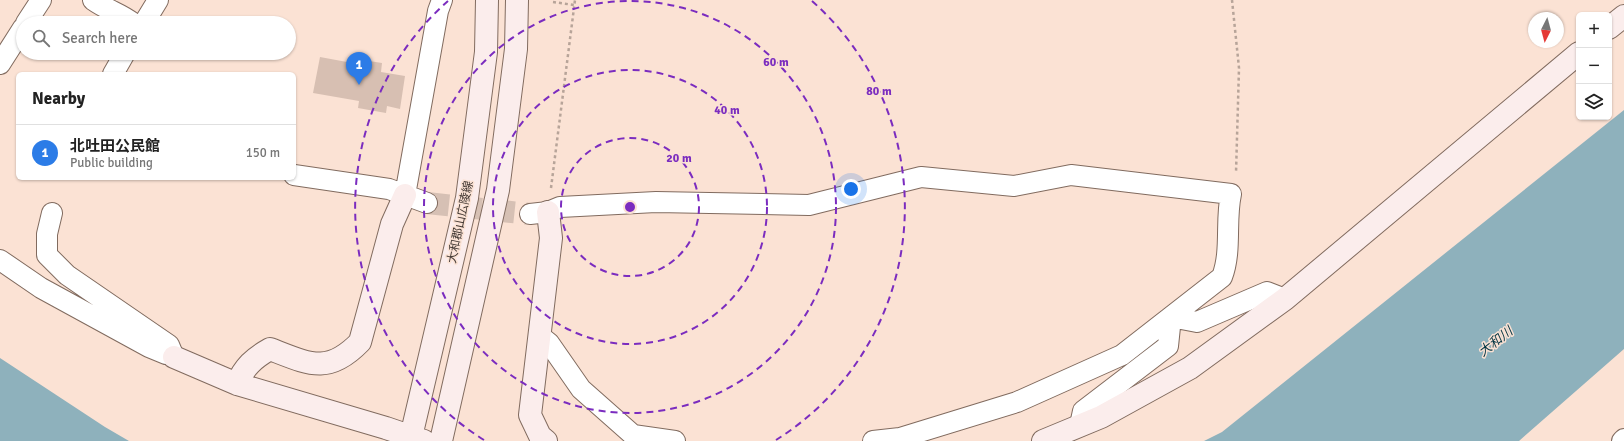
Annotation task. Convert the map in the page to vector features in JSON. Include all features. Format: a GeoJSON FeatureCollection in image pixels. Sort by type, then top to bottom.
{"type":"FeatureCollection","features":[{"type":"Feature","properties":{"kind":"street"},"geometry":{"type":"LineString","coordinates":[[31,16],[41,0]]}},
{"type":"Feature","properties":{"kind":"street"},"geometry":{"type":"LineString","coordinates":[[93,0],[106,9],[123,16]]}},
{"type":"Feature","properties":{"kind":"street"},"geometry":{"type":"LineString","coordinates":[[148,16],[158,0]]}},
{"type":"Feature","properties":{"kind":"street"},"geometry":{"type":"LineString","coordinates":[[237,384],[241,375],[256,357],[270,349],[307,364],[331,363],[348,354],[360,342],[392,224],[405,195],[438,11],[442,0]]}},
{"type":"Feature","properties":{"kind":"street","name":"大和郡山広陵線"},"geometry":{"type":"LineString","coordinates":[[415,440],[467,198],[486,52],[487,0]]}},
{"type":"Feature","properties":{"kind":"street"},"geometry":{"type":"LineString","coordinates":[[441,441],[498,190],[516,50],[517,0]]}},
{"type":"Feature","properties":{"kind":"street"},"geometry":{"type":"LineString","coordinates":[[1612,26],[1624,16]]}},
{"type":"Feature","properties":{"kind":"street"},"geometry":{"type":"LineString","coordinates":[[0,64],[16,39]]}},
{"type":"Feature","properties":{"kind":"street"},"geometry":{"type":"LineString","coordinates":[[1043,441],[1101,417],[1190,368],[1285,299],[1576,56]]}},
{"type":"Feature","properties":{"kind":"street"},"geometry":{"type":"LineString","coordinates":[[114,72],[121,60]]}},
{"type":"Feature","properties":{"kind":"street"},"geometry":{"type":"LineString","coordinates":[[296,175],[389,189],[427,203]]}},
{"type":"Feature","properties":{"kind":"street"},"geometry":{"type":"LineString","coordinates":[[546,441],[540,436],[530,415],[551,238],[539,213],[560,207],[656,202],[808,205],[921,177],[1014,186],[1071,175],[1231,194],[1229,205],[1227,264],[1222,277],[1122,354],[1016,402],[900,438],[873,441]]}},
{"type":"Feature","properties":{"kind":"street"},"geometry":{"type":"LineString","coordinates":[[52,213],[47,234],[47,255],[67,275],[169,345],[174,357]]}},
{"type":"Feature","properties":{"kind":"street"},"geometry":{"type":"LineString","coordinates":[[0,260],[41,288],[149,347],[237,384],[415,440]]}},
{"type":"Feature","properties":{"kind":"street"},"geometry":{"type":"LineString","coordinates":[[1170,317],[1197,322],[1267,292],[1285,299]]}},
{"type":"Feature","properties":{"kind":"street"},"geometry":{"type":"LineString","coordinates":[[1080,425],[1083,411],[1168,346],[1170,317]]}},
{"type":"Feature","properties":{"kind":"street"},"geometry":{"type":"LineString","coordinates":[[539,335],[549,343],[581,389],[633,435],[675,441]]}},
{"type":"Feature","properties":{"kind":"path"},"geometry":{"type":"LineString","coordinates":[[539,213],[575,0]]}},
{"type":"Feature","properties":{"kind":"path"},"geometry":{"type":"LineString","coordinates":[[1231,194],[1236,176],[1239,68],[1232,0]]}},
{"type":"Feature","properties":{"kind":"path"},"geometry":{"type":"LineString","coordinates":[[553,2],[574,5]]}},
{"type":"Feature","properties":{"kind":"water","name":"大和川"},"geometry":{"type":"Polygon","coordinates":[[[1624,110],[1624,349],[1519,441],[1204,441],[1222,432],[1624,110]]]}},
{"type":"Feature","properties":{"kind":"water"},"geometry":{"type":"Polygon","coordinates":[[[0,358],[105,427],[129,441],[0,441],[0,358]]]}},
{"type":"Feature","properties":{"kind":"building"},"geometry":{"type":"Polygon","coordinates":[[[320,57],[363,65],[363,60],[382,63],[381,72],[405,76],[400,109],[387,106],[386,113],[358,108],[359,101],[313,93],[320,57]]]}},
{"type":"Feature","properties":{"kind":"tunnel"},"geometry":{"type":"LineString","coordinates":[[427,203],[530,214]]}},
{"type":"Feature","properties":{"kind":"place","name":"北吐田公民館"},"geometry":{"type":"Point","coordinates":[359,85]}}]}
